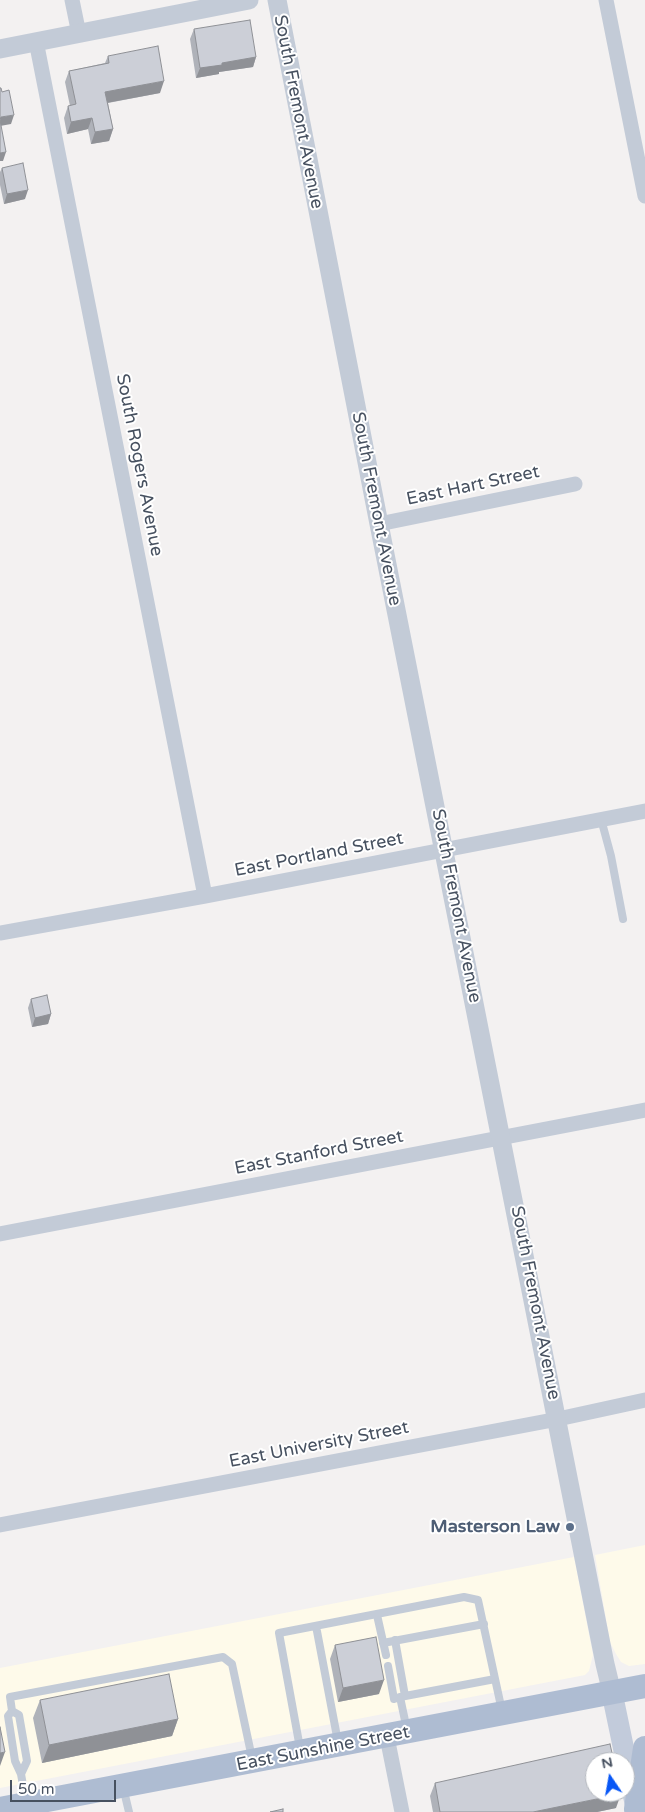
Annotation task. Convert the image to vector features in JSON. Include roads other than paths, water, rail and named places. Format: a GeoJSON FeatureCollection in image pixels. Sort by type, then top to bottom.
{"type":"FeatureCollection","features":[{"type":"Feature","properties":{"kind":"main road","name":"East Sunshine Street"},"geometry":{"type":"LineString","coordinates":[[0,1809],[35,1806],[123,1786],[645,1686]]}},
{"type":"Feature","properties":{"kind":"main road","name":"South Fremont Avenue"},"geometry":{"type":"LineString","coordinates":[[612,1693],[637,1811]]}},
{"type":"Feature","properties":{"kind":"main road"},"geometry":{"type":"LineString","coordinates":[[637,1811],[645,1748]]}},
{"type":"Feature","properties":{"kind":"street"},"geometry":{"type":"LineString","coordinates":[[72,0],[79,34]]}},
{"type":"Feature","properties":{"kind":"street"},"geometry":{"type":"LineString","coordinates":[[0,48],[249,0]]}},
{"type":"Feature","properties":{"kind":"street","name":"South Fremont Avenue"},"geometry":{"type":"LineString","coordinates":[[277,0],[379,524],[612,1693]]}},
{"type":"Feature","properties":{"kind":"street"},"geometry":{"type":"LineString","coordinates":[[606,0],[645,196]]}},
{"type":"Feature","properties":{"kind":"street","name":"South Rogers Avenue"},"geometry":{"type":"LineString","coordinates":[[36,42],[205,896]]}},
{"type":"Feature","properties":{"kind":"street","name":"East Hart Street"},"geometry":{"type":"LineString","coordinates":[[379,524],[575,484]]}},
{"type":"Feature","properties":{"kind":"street","name":"East Portland Street"},"geometry":{"type":"LineString","coordinates":[[0,933],[205,896],[645,811]]}},
{"type":"Feature","properties":{"kind":"street","name":"East Stanford Street"},"geometry":{"type":"LineString","coordinates":[[0,1234],[645,1110]]}},
{"type":"Feature","properties":{"kind":"street","name":"East University Street"},"geometry":{"type":"LineString","coordinates":[[0,1525],[558,1419],[645,1400]]}},
{"type":"Feature","properties":{"kind":"street"},"geometry":{"type":"LineString","coordinates":[[397,1735],[402,1812]]}},
{"type":"Feature","properties":{"kind":"lane"},"geometry":{"type":"LineString","coordinates":[[601,819],[623,920]]}},
{"type":"Feature","properties":{"kind":"lane"},"geometry":{"type":"LineString","coordinates":[[301,1753],[279,1634],[316,1626],[464,1598],[478,1600],[503,1714]]}},
{"type":"Feature","properties":{"kind":"lane"},"geometry":{"type":"LineString","coordinates":[[377,1615],[386,1655]]}},
{"type":"Feature","properties":{"kind":"lane"},"geometry":{"type":"LineString","coordinates":[[383,1643],[484,1624]]}},
{"type":"Feature","properties":{"kind":"lane"},"geometry":{"type":"LineString","coordinates":[[316,1626],[339,1746]]}},
{"type":"Feature","properties":{"kind":"lane"},"geometry":{"type":"LineString","coordinates":[[395,1640],[403,1697],[397,1735]]}},
{"type":"Feature","properties":{"kind":"lane"},"geometry":{"type":"LineString","coordinates":[[0,1699],[223,1657],[232,1664],[252,1762]]}},
{"type":"Feature","properties":{"kind":"lane"},"geometry":{"type":"LineString","coordinates":[[388,1666],[394,1699],[495,1679]]}},
{"type":"Feature","properties":{"kind":"lane"},"geometry":{"type":"LineString","coordinates":[[10,1698],[12,1711],[8,1716],[15,1761],[35,1806]]}},
{"type":"Feature","properties":{"kind":"lane"},"geometry":{"type":"LineString","coordinates":[[12,1711],[18,1715],[27,1761],[21,1774]]}},
{"type":"Feature","properties":{"kind":"lane"},"geometry":{"type":"LineString","coordinates":[[123,1786],[128,1812]]}},
{"type":"Feature","properties":{"kind":"place","name":"Masterson Law"},"geometry":{"type":"Point","coordinates":[570,1527]}}]}
